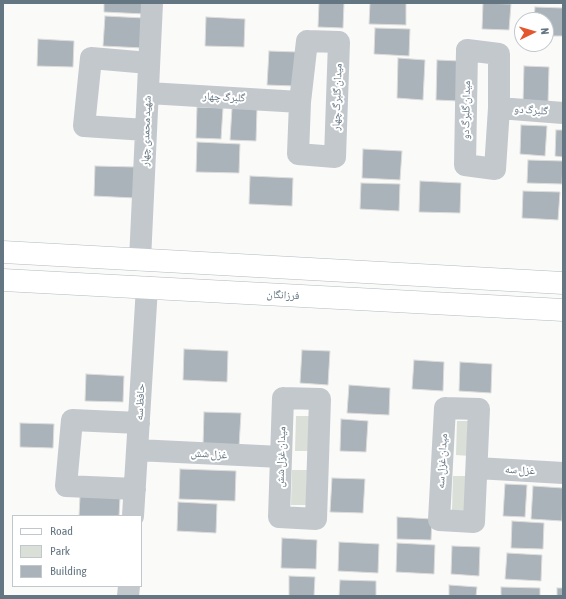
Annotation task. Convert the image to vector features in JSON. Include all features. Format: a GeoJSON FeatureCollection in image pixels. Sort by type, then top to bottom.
{"type":"FeatureCollection","features":[{"type":"Feature","properties":{"kind":"street","name":"شهید محمدی چهار"},"geometry":{"type":"LineString","coordinates":[[140,260],[152,3]]}},
{"type":"Feature","properties":{"kind":"street","name":"میدان گلبرگ چهار"},"geometry":{"type":"LineString","coordinates":[[307,41],[339,42],[335,157],[298,154],[300,102],[307,41]]}},
{"type":"Feature","properties":{"kind":"street","name":"میدان گلبرگ دو"},"geometry":{"type":"LineString","coordinates":[[467,50],[499,54],[499,108],[495,169],[465,165],[467,50]]}},
{"type":"Feature","properties":{"kind":"street"},"geometry":{"type":"LineString","coordinates":[[146,130],[84,126],[91,58],[149,63]]}},
{"type":"Feature","properties":{"kind":"street","name":"گلبرگ چهار"},"geometry":{"type":"LineString","coordinates":[[148,93],[300,102]]}},
{"type":"Feature","properties":{"kind":"street","name":"گلبرگ دو"},"geometry":{"type":"LineString","coordinates":[[499,108],[563,113]]}},
{"type":"Feature","properties":{"kind":"street"},"geometry":{"type":"LineString","coordinates":[[3,252],[563,283]]}},
{"type":"Feature","properties":{"kind":"street","name":"فرزانگان"},"geometry":{"type":"LineString","coordinates":[[3,280],[563,310]]}},
{"type":"Feature","properties":{"kind":"street","name":"حافظ سه"},"geometry":{"type":"LineString","coordinates":[[133,515],[147,288]]}},
{"type":"Feature","properties":{"kind":"street","name":"میدان غزل شش"},"geometry":{"type":"LineString","coordinates":[[283,398],[320,399],[316,518],[279,517],[281,457],[283,398]]}},
{"type":"Feature","properties":{"kind":"street","name":"میدان غزل سه"},"geometry":{"type":"LineString","coordinates":[[445,408],[480,409],[477,468],[474,522],[440,520],[445,408]]}},
{"type":"Feature","properties":{"kind":"street"},"geometry":{"type":"LineString","coordinates":[[134,489],[66,486],[72,420],[139,423]]}},
{"type":"Feature","properties":{"kind":"street","name":"غزل شش"},"geometry":{"type":"LineString","coordinates":[[137,450],[281,457]]}},
{"type":"Feature","properties":{"kind":"street","name":"غزل سه"},"geometry":{"type":"LineString","coordinates":[[477,468],[563,473]]}},
{"type":"Feature","properties":{"kind":"green space"},"geometry":{"type":"Polygon","coordinates":[[[296,416],[311,416],[310,451],[295,451],[296,416]]]}},
{"type":"Feature","properties":{"kind":"green space"},"geometry":{"type":"Polygon","coordinates":[[[457,421],[471,421],[470,456],[456,455],[457,421]]]}},
{"type":"Feature","properties":{"kind":"green space"},"geometry":{"type":"Polygon","coordinates":[[[292,470],[307,470],[306,505],[291,505],[292,470]]]}},
{"type":"Feature","properties":{"kind":"green space"},"geometry":{"type":"Polygon","coordinates":[[[453,476],[468,476],[467,511],[452,510],[453,476]]]}},
{"type":"Feature","properties":{"kind":"building"},"geometry":{"type":"Polygon","coordinates":[[[104,3],[145,3],[145,14],[104,12],[104,3]]]}},
{"type":"Feature","properties":{"kind":"building"},"geometry":{"type":"Polygon","coordinates":[[[319,3],[344,3],[343,28],[318,27],[319,3]]]}},
{"type":"Feature","properties":{"kind":"building"},"geometry":{"type":"Polygon","coordinates":[[[370,3],[406,3],[406,25],[369,24],[370,3]]]}},
{"type":"Feature","properties":{"kind":"building"},"geometry":{"type":"Polygon","coordinates":[[[483,3],[511,4],[509,30],[482,29],[483,3]]]}},
{"type":"Feature","properties":{"kind":"building"},"geometry":{"type":"Polygon","coordinates":[[[535,7],[563,8],[563,36],[554,36],[554,12],[535,12],[535,7]]]}},
{"type":"Feature","properties":{"kind":"building"},"geometry":{"type":"Polygon","coordinates":[[[105,16],[144,18],[143,48],[103,46],[105,16]]]}},
{"type":"Feature","properties":{"kind":"building"},"geometry":{"type":"Polygon","coordinates":[[[206,17],[245,19],[244,47],[205,46],[206,17]]]}},
{"type":"Feature","properties":{"kind":"building"},"geometry":{"type":"Polygon","coordinates":[[[375,28],[410,29],[409,56],[374,54],[375,28]]]}},
{"type":"Feature","properties":{"kind":"building"},"geometry":{"type":"Polygon","coordinates":[[[38,39],[74,41],[73,67],[37,66],[38,39]]]}},
{"type":"Feature","properties":{"kind":"building"},"geometry":{"type":"Polygon","coordinates":[[[269,51],[297,52],[295,86],[267,85],[269,51]]]}},
{"type":"Feature","properties":{"kind":"building"},"geometry":{"type":"Polygon","coordinates":[[[398,58],[425,60],[423,100],[397,98],[398,58]]]}},
{"type":"Feature","properties":{"kind":"building"},"geometry":{"type":"Polygon","coordinates":[[[437,60],[460,61],[459,101],[436,100],[437,60]]]}},
{"type":"Feature","properties":{"kind":"building"},"geometry":{"type":"Polygon","coordinates":[[[524,66],[549,67],[548,103],[523,102],[524,66]]]}},
{"type":"Feature","properties":{"kind":"building"},"geometry":{"type":"Polygon","coordinates":[[[197,107],[223,108],[221,139],[196,138],[197,107]]]}},
{"type":"Feature","properties":{"kind":"building"},"geometry":{"type":"Polygon","coordinates":[[[232,108],[257,109],[256,141],[230,140],[232,108]]]}},
{"type":"Feature","properties":{"kind":"building"},"geometry":{"type":"Polygon","coordinates":[[[521,125],[547,126],[545,156],[520,154],[521,125]]]}},
{"type":"Feature","properties":{"kind":"building"},"geometry":{"type":"Polygon","coordinates":[[[556,130],[563,130],[563,157],[555,156],[556,130]]]}},
{"type":"Feature","properties":{"kind":"building"},"geometry":{"type":"Polygon","coordinates":[[[197,142],[240,144],[239,173],[196,172],[197,142]]]}},
{"type":"Feature","properties":{"kind":"building"},"geometry":{"type":"Polygon","coordinates":[[[363,149],[402,151],[400,180],[362,178],[363,149]]]}},
{"type":"Feature","properties":{"kind":"building"},"geometry":{"type":"Polygon","coordinates":[[[528,160],[563,161],[562,184],[527,183],[528,160]]]}},
{"type":"Feature","properties":{"kind":"building"},"geometry":{"type":"Polygon","coordinates":[[[95,166],[136,167],[135,198],[94,196],[95,166]]]}},
{"type":"Feature","properties":{"kind":"building"},"geometry":{"type":"Polygon","coordinates":[[[250,176],[293,178],[292,206],[249,204],[250,176]]]}},
{"type":"Feature","properties":{"kind":"building"},"geometry":{"type":"Polygon","coordinates":[[[420,181],[461,183],[460,213],[419,212],[420,181]]]}},
{"type":"Feature","properties":{"kind":"building"},"geometry":{"type":"Polygon","coordinates":[[[361,183],[400,184],[399,211],[360,209],[361,183]]]}},
{"type":"Feature","properties":{"kind":"building"},"geometry":{"type":"Polygon","coordinates":[[[523,191],[560,192],[558,220],[522,218],[523,191]]]}},
{"type":"Feature","properties":{"kind":"building"},"geometry":{"type":"Polygon","coordinates":[[[184,349],[228,351],[227,382],[183,380],[184,349]]]}},
{"type":"Feature","properties":{"kind":"building"},"geometry":{"type":"Polygon","coordinates":[[[302,350],[330,351],[328,385],[300,383],[302,350]]]}},
{"type":"Feature","properties":{"kind":"building"},"geometry":{"type":"Polygon","coordinates":[[[414,360],[444,362],[443,391],[412,389],[414,360]]]}},
{"type":"Feature","properties":{"kind":"building"},"geometry":{"type":"Polygon","coordinates":[[[460,362],[492,364],[491,393],[459,391],[460,362]]]}},
{"type":"Feature","properties":{"kind":"building"},"geometry":{"type":"Polygon","coordinates":[[[86,374],[124,376],[123,402],[85,401],[86,374]]]}},
{"type":"Feature","properties":{"kind":"building"},"geometry":{"type":"Polygon","coordinates":[[[349,385],[390,388],[389,415],[347,413],[349,385]]]}},
{"type":"Feature","properties":{"kind":"building"},"geometry":{"type":"Polygon","coordinates":[[[204,412],[241,413],[239,447],[203,446],[204,412]]]}},
{"type":"Feature","properties":{"kind":"building"},"geometry":{"type":"Polygon","coordinates":[[[341,419],[368,421],[366,452],[340,451],[341,419]]]}},
{"type":"Feature","properties":{"kind":"building"},"geometry":{"type":"Polygon","coordinates":[[[20,423],[54,424],[53,448],[20,447],[20,423]]]}},
{"type":"Feature","properties":{"kind":"building"},"geometry":{"type":"Polygon","coordinates":[[[180,469],[236,471],[235,501],[179,499],[180,469]]]}},
{"type":"Feature","properties":{"kind":"building"},"geometry":{"type":"Polygon","coordinates":[[[332,478],[365,479],[363,513],[330,512],[332,478]]]}},
{"type":"Feature","properties":{"kind":"building"},"geometry":{"type":"Polygon","coordinates":[[[505,484],[527,485],[525,517],[503,516],[505,484]]]}},
{"type":"Feature","properties":{"kind":"building"},"geometry":{"type":"Polygon","coordinates":[[[533,486],[563,488],[562,521],[531,519],[533,486]]]}},
{"type":"Feature","properties":{"kind":"building"},"geometry":{"type":"Polygon","coordinates":[[[80,496],[120,498],[119,515],[79,515],[80,496]]]}},
{"type":"Feature","properties":{"kind":"building"},"geometry":{"type":"Polygon","coordinates":[[[178,502],[217,504],[216,533],[177,531],[178,502]]]}},
{"type":"Feature","properties":{"kind":"building"},"geometry":{"type":"Polygon","coordinates":[[[397,517],[432,519],[431,540],[397,539],[397,517]]]}},
{"type":"Feature","properties":{"kind":"building"},"geometry":{"type":"Polygon","coordinates":[[[512,521],[544,523],[543,549],[511,548],[512,521]]]}},
{"type":"Feature","properties":{"kind":"building"},"geometry":{"type":"Polygon","coordinates":[[[282,538],[317,540],[316,569],[281,568],[282,538]]]}},
{"type":"Feature","properties":{"kind":"building"},"geometry":{"type":"Polygon","coordinates":[[[339,542],[379,544],[378,573],[338,571],[339,542]]]}},
{"type":"Feature","properties":{"kind":"building"},"geometry":{"type":"Polygon","coordinates":[[[397,543],[435,545],[434,574],[396,572],[397,543]]]}},
{"type":"Feature","properties":{"kind":"building"},"geometry":{"type":"Polygon","coordinates":[[[452,546],[480,547],[479,576],[451,574],[452,546]]]}},
{"type":"Feature","properties":{"kind":"building"},"geometry":{"type":"Polygon","coordinates":[[[507,553],[542,555],[541,581],[505,579],[507,553]]]}},
{"type":"Feature","properties":{"kind":"building"},"geometry":{"type":"Polygon","coordinates":[[[289,576],[315,577],[314,596],[289,596],[289,576]]]}},
{"type":"Feature","properties":{"kind":"building"},"geometry":{"type":"Polygon","coordinates":[[[340,580],[376,581],[376,596],[339,596],[340,580]]]}},
{"type":"Feature","properties":{"kind":"building"},"geometry":{"type":"Polygon","coordinates":[[[449,585],[477,587],[476,596],[449,596],[449,585]]]}},
{"type":"Feature","properties":{"kind":"building"},"geometry":{"type":"Polygon","coordinates":[[[501,587],[540,588],[540,596],[501,596],[501,587]]]}},
{"type":"Feature","properties":{"kind":"building"},"geometry":{"type":"Polygon","coordinates":[[[557,588],[563,588],[563,596],[557,596],[557,588]]]}}]}
